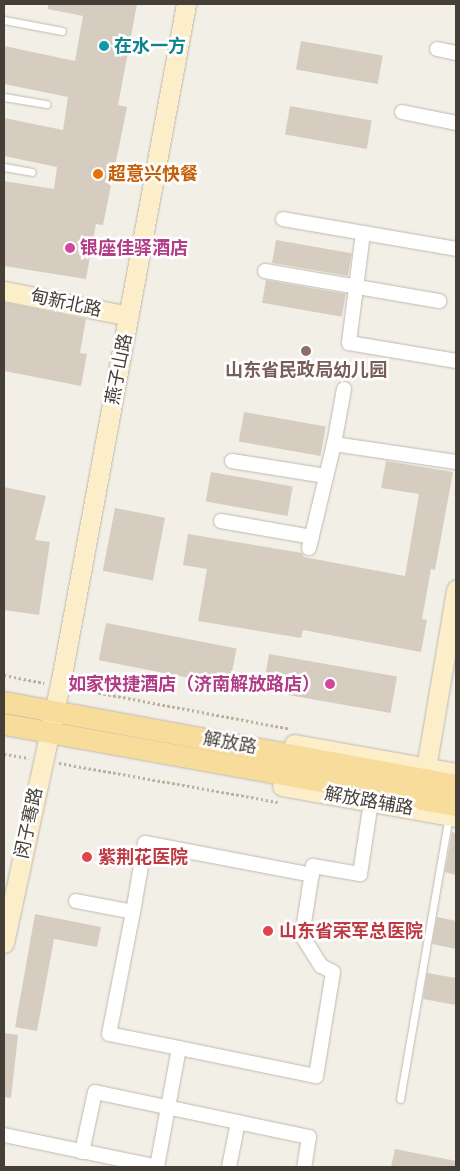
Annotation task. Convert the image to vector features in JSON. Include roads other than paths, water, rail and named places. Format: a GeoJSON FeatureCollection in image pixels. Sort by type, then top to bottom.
{"type":"FeatureCollection","features":[{"type":"Feature","properties":{"kind":"main road","name":"解放路"},"geometry":{"type":"LineString","coordinates":[[4,702],[51,710],[283,764],[454,813]]}},
{"type":"Feature","properties":{"kind":"main road","name":"解放路"},"geometry":{"type":"LineString","coordinates":[[4,724],[48,733],[456,785]]}},
{"type":"Feature","properties":{"kind":"street","name":"燕子山路"},"geometry":{"type":"LineString","coordinates":[[126,317],[180,4]]}},
{"type":"Feature","properties":{"kind":"street","name":"燕子山路"},"geometry":{"type":"LineString","coordinates":[[48,733],[186,4]]}},
{"type":"Feature","properties":{"kind":"street"},"geometry":{"type":"LineString","coordinates":[[437,49],[456,52]]}},
{"type":"Feature","properties":{"kind":"street"},"geometry":{"type":"LineString","coordinates":[[402,112],[456,123]]}},
{"type":"Feature","properties":{"kind":"street"},"geometry":{"type":"LineString","coordinates":[[284,219],[456,249]]}},
{"type":"Feature","properties":{"kind":"street"},"geometry":{"type":"LineString","coordinates":[[363,233],[349,343],[456,361]]}},
{"type":"Feature","properties":{"kind":"street"},"geometry":{"type":"LineString","coordinates":[[265,270],[356,288],[439,301]]}},
{"type":"Feature","properties":{"kind":"street","name":"甸新北路"},"geometry":{"type":"LineString","coordinates":[[4,292],[126,317]]}},
{"type":"Feature","properties":{"kind":"street"},"geometry":{"type":"LineString","coordinates":[[221,521],[310,542],[334,444],[344,389]]}},
{"type":"Feature","properties":{"kind":"street"},"geometry":{"type":"LineString","coordinates":[[334,444],[456,462]]}},
{"type":"Feature","properties":{"kind":"street"},"geometry":{"type":"LineString","coordinates":[[232,461],[326,476]]}},
{"type":"Feature","properties":{"kind":"street"},"geometry":{"type":"LineString","coordinates":[[426,768],[456,590]]}},
{"type":"Feature","properties":{"kind":"street","name":"闵子骞路"},"geometry":{"type":"LineString","coordinates":[[4,943],[48,733]]}},
{"type":"Feature","properties":{"kind":"street"},"geometry":{"type":"LineString","coordinates":[[283,764],[426,768],[456,773]]}},
{"type":"Feature","properties":{"kind":"street","name":"解放路辅路"},"geometry":{"type":"LineString","coordinates":[[283,764],[371,802],[454,813]]}},
{"type":"Feature","properties":{"kind":"street"},"geometry":{"type":"LineString","coordinates":[[312,875],[145,843],[134,912],[109,1034],[316,1076],[333,972],[321,966],[302,936],[312,875],[314,866],[360,874],[371,802]]}},
{"type":"Feature","properties":{"kind":"street"},"geometry":{"type":"LineString","coordinates":[[76,901],[134,912]]}},
{"type":"Feature","properties":{"kind":"street"},"geometry":{"type":"LineString","coordinates":[[4,1135],[157,1167],[179,1048]]}},
{"type":"Feature","properties":{"kind":"street"},"geometry":{"type":"LineString","coordinates":[[82,1152],[94,1092],[309,1137],[304,1167]]}},
{"type":"Feature","properties":{"kind":"street"},"geometry":{"type":"LineString","coordinates":[[229,1167],[238,1122]]}},
{"type":"Feature","properties":{"kind":"lane"},"geometry":{"type":"LineString","coordinates":[[4,20],[62,31]]}},
{"type":"Feature","properties":{"kind":"lane"},"geometry":{"type":"LineString","coordinates":[[4,97],[46,104]]}},
{"type":"Feature","properties":{"kind":"lane"},"geometry":{"type":"LineString","coordinates":[[4,167],[32,172]]}},
{"type":"Feature","properties":{"kind":"lane"},"geometry":{"type":"LineString","coordinates":[[400,1099],[454,813]]}},
{"type":"Feature","properties":{"kind":"place","name":"在水一方"},"geometry":{"type":"Point","coordinates":[104,46]}},
{"type":"Feature","properties":{"kind":"place","name":"超意兴快餐"},"geometry":{"type":"Point","coordinates":[98,174]}},
{"type":"Feature","properties":{"kind":"place","name":"银座佳驿酒店"},"geometry":{"type":"Point","coordinates":[70,248]}},
{"type":"Feature","properties":{"kind":"place","name":"山东省民政局幼儿园"},"geometry":{"type":"Point","coordinates":[306,351]}},
{"type":"Feature","properties":{"kind":"place","name":"如家快捷酒店（济南解放路店）"},"geometry":{"type":"Point","coordinates":[330,684]}},
{"type":"Feature","properties":{"kind":"place","name":"紫荆花医院"},"geometry":{"type":"Point","coordinates":[87,857]}},
{"type":"Feature","properties":{"kind":"place","name":"山东省荣军总医院"},"geometry":{"type":"Point","coordinates":[268,931]}}]}
